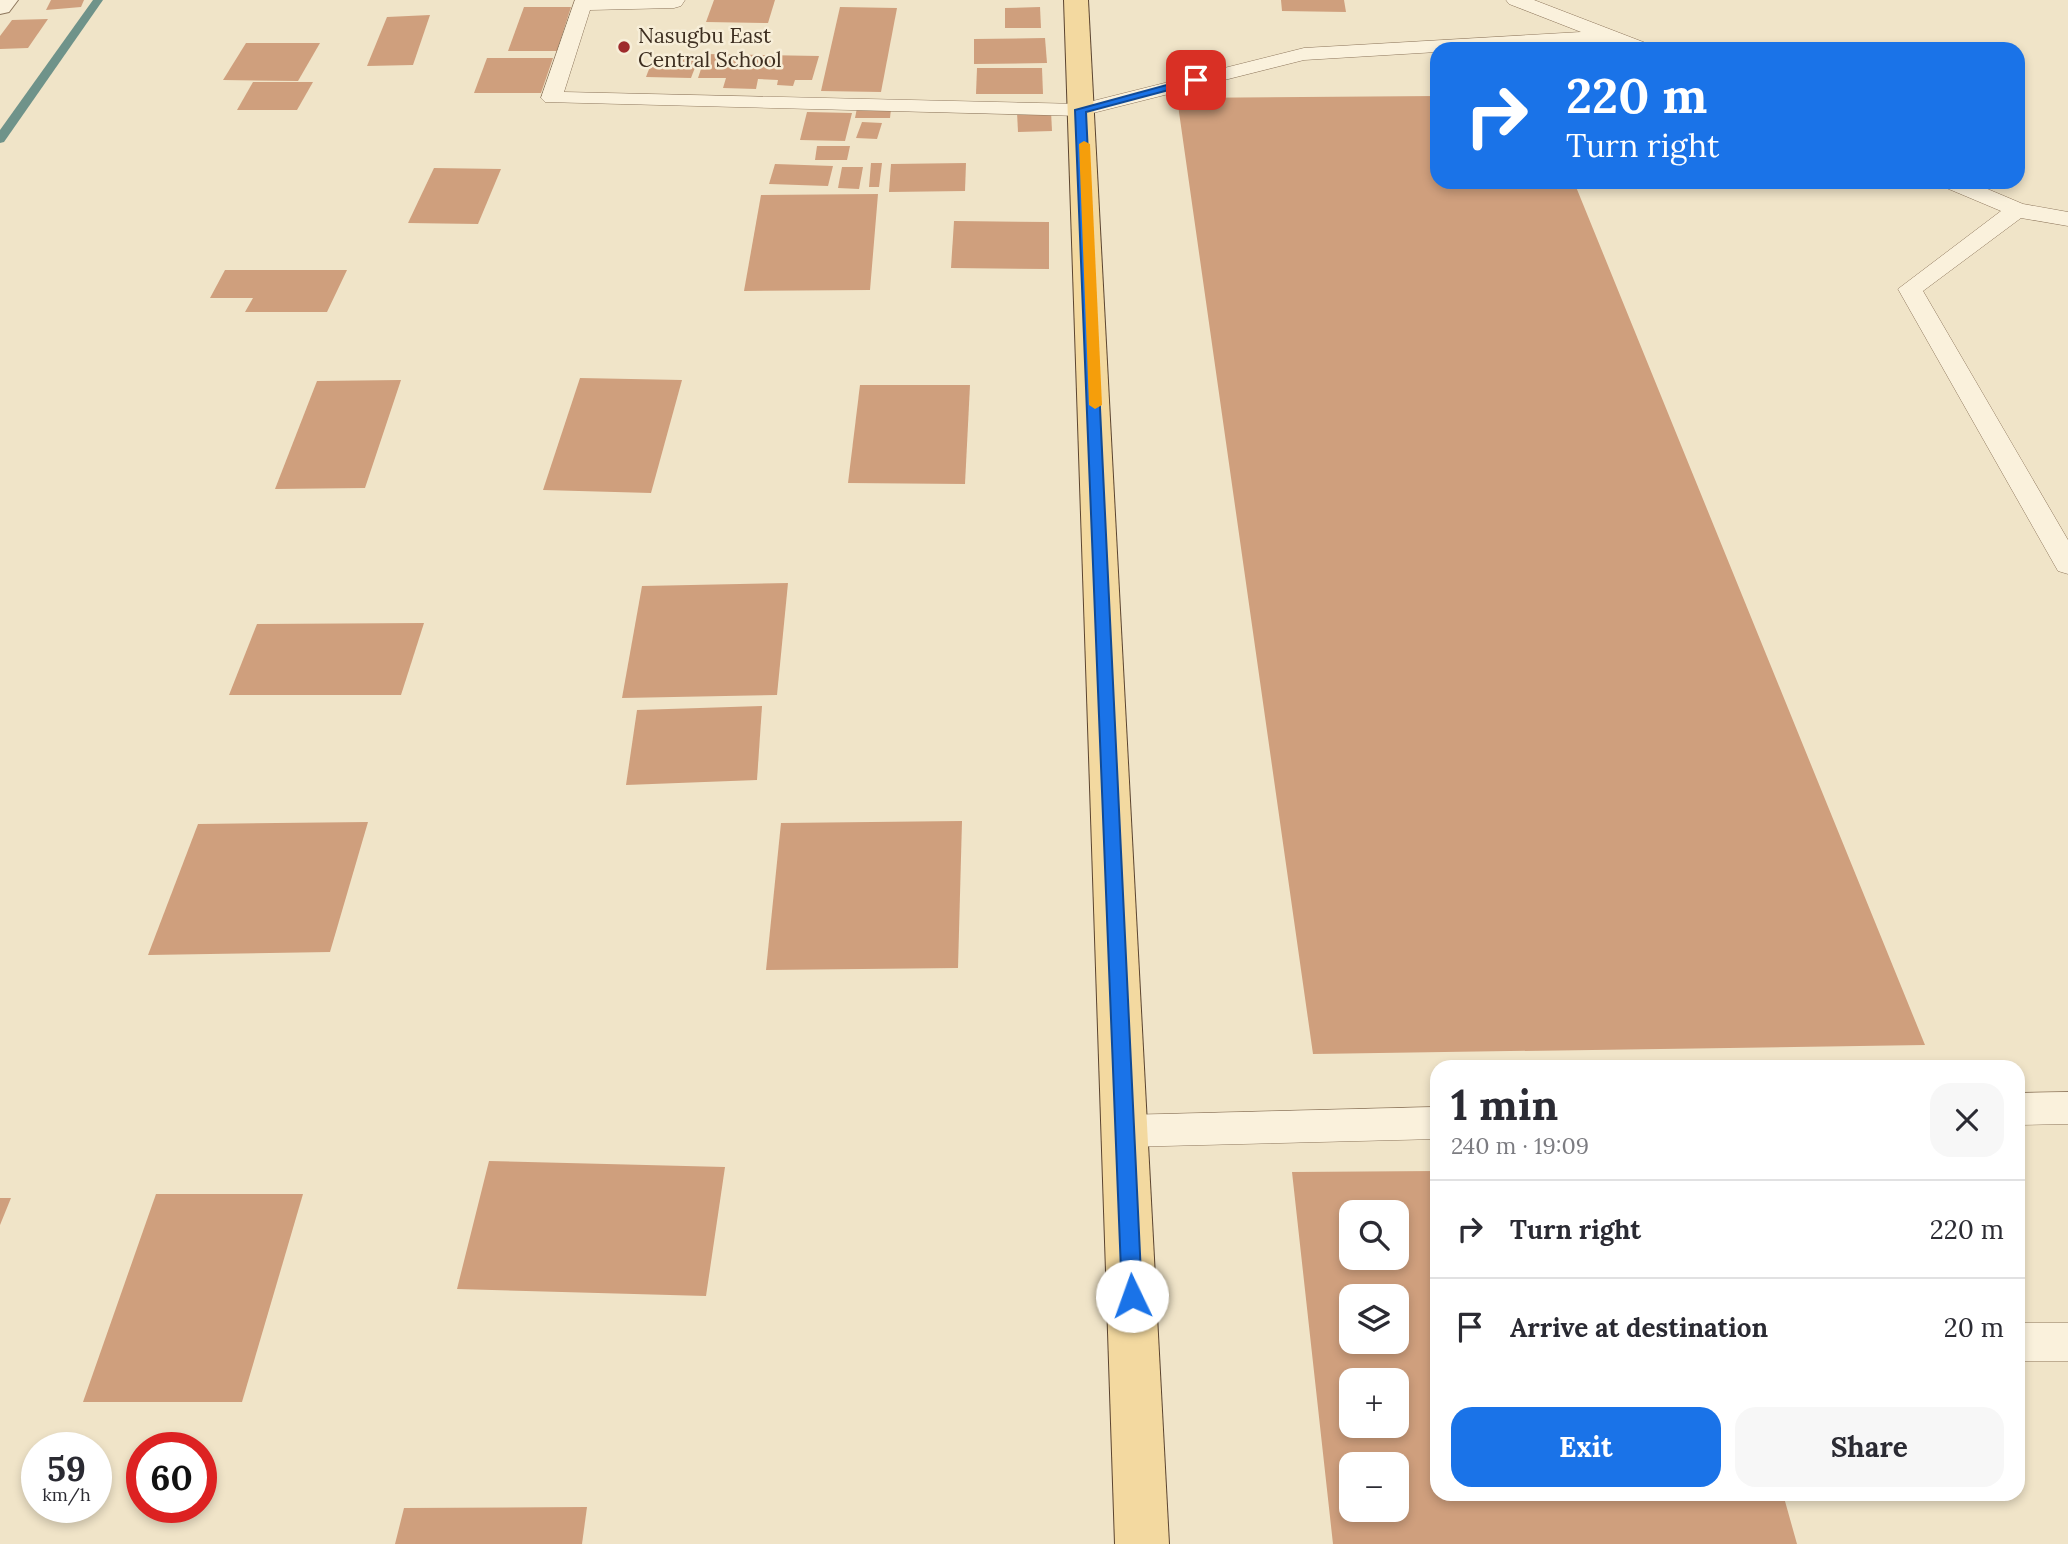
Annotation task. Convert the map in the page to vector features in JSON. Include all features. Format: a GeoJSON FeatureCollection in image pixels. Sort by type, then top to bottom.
{"type":"FeatureCollection","features":[{"type":"Feature","properties":{"kind":"main road"},"geometry":{"type":"LineString","coordinates":[[1076,0],[1142,1544]]}},
{"type":"Feature","properties":{"kind":"street"},"geometry":{"type":"LineString","coordinates":[[0,7],[6,0]]}},
{"type":"Feature","properties":{"kind":"lane"},"geometry":{"type":"LineString","coordinates":[[675,0],[582,4],[552,98],[1081,110],[1304,54],[1430,47]]}},
{"type":"Feature","properties":{"kind":"lane"},"geometry":{"type":"LineString","coordinates":[[1516,0],[1628,42]]}},
{"type":"Feature","properties":{"kind":"lane"},"geometry":{"type":"LineString","coordinates":[[1511,42],[1615,36]]}},
{"type":"Feature","properties":{"kind":"lane"},"geometry":{"type":"LineString","coordinates":[[1968,189],[2017,210],[2068,219]]}},
{"type":"Feature","properties":{"kind":"lane"},"geometry":{"type":"LineString","coordinates":[[2017,210],[1910,289],[2068,564]]}},
{"type":"Feature","properties":{"kind":"lane"},"geometry":{"type":"LineString","coordinates":[[2025,1109],[2068,1108]]}},
{"type":"Feature","properties":{"kind":"lane"},"geometry":{"type":"LineString","coordinates":[[1125,1130],[1430,1123]]}},
{"type":"Feature","properties":{"kind":"lane"},"geometry":{"type":"LineString","coordinates":[[2025,1342],[2068,1342]]}},
{"type":"Feature","properties":{"kind":"building"},"geometry":{"type":"Polygon","coordinates":[[[51,0],[84,0],[81,7],[46,10],[51,0]]]}},
{"type":"Feature","properties":{"kind":"building"},"geometry":{"type":"Polygon","coordinates":[[[714,0],[775,0],[768,23],[706,22],[714,0]]]}},
{"type":"Feature","properties":{"kind":"building"},"geometry":{"type":"Polygon","coordinates":[[[1281,0],[1344,0],[1346,12],[1282,11],[1281,0]]]}},
{"type":"Feature","properties":{"kind":"building"},"geometry":{"type":"Polygon","coordinates":[[[524,7],[571,7],[557,51],[508,51],[524,7]]]}},
{"type":"Feature","properties":{"kind":"building"},"geometry":{"type":"Polygon","coordinates":[[[840,7],[897,8],[881,92],[821,91],[840,7]]]}},
{"type":"Feature","properties":{"kind":"building"},"geometry":{"type":"Polygon","coordinates":[[[1040,7],[1041,28],[1005,28],[1005,8],[1040,7]]]}},
{"type":"Feature","properties":{"kind":"building"},"geometry":{"type":"Polygon","coordinates":[[[430,15],[413,65],[367,66],[387,17],[430,15]]]}},
{"type":"Feature","properties":{"kind":"building"},"geometry":{"type":"Polygon","coordinates":[[[48,19],[28,48],[0,49],[0,36],[12,20],[48,19]]]}},
{"type":"Feature","properties":{"kind":"building"},"geometry":{"type":"Polygon","coordinates":[[[1045,38],[1047,63],[974,64],[974,39],[1045,38]]]}},
{"type":"Feature","properties":{"kind":"building"},"geometry":{"type":"Polygon","coordinates":[[[246,43],[320,43],[298,81],[223,80],[246,43]]]}},
{"type":"Feature","properties":{"kind":"building"},"geometry":{"type":"Polygon","coordinates":[[[706,54],[819,56],[812,80],[795,80],[793,86],[777,85],[778,80],[758,79],[756,89],[723,88],[726,78],[698,78],[706,54]]]}},
{"type":"Feature","properties":{"kind":"building"},"geometry":{"type":"Polygon","coordinates":[[[654,56],[699,57],[691,78],[646,77],[654,56]]]}},
{"type":"Feature","properties":{"kind":"building"},"geometry":{"type":"Polygon","coordinates":[[[487,58],[553,58],[541,93],[474,93],[487,58]]]}},
{"type":"Feature","properties":{"kind":"building"},"geometry":{"type":"Polygon","coordinates":[[[977,68],[1042,68],[1043,94],[976,94],[977,68]]]}},
{"type":"Feature","properties":{"kind":"building"},"geometry":{"type":"Polygon","coordinates":[[[253,82],[313,82],[297,110],[237,110],[253,82]]]}},
{"type":"Feature","properties":{"kind":"building"},"geometry":{"type":"Polygon","coordinates":[[[1430,96],[1430,189],[1577,189],[1925,1045],[1313,1054],[1177,98],[1430,96]]]}},
{"type":"Feature","properties":{"kind":"building"},"geometry":{"type":"Polygon","coordinates":[[[857,108],[891,109],[890,118],[855,118],[857,108]]]}},
{"type":"Feature","properties":{"kind":"building"},"geometry":{"type":"Polygon","coordinates":[[[1051,111],[1052,131],[1018,132],[1017,112],[1051,111]]]}},
{"type":"Feature","properties":{"kind":"building"},"geometry":{"type":"Polygon","coordinates":[[[807,112],[852,113],[845,141],[800,140],[807,112]]]}},
{"type":"Feature","properties":{"kind":"building"},"geometry":{"type":"Polygon","coordinates":[[[862,122],[882,123],[877,139],[856,138],[862,122]]]}},
{"type":"Feature","properties":{"kind":"building"},"geometry":{"type":"Polygon","coordinates":[[[817,146],[850,146],[847,160],[815,160],[817,146]]]}},
{"type":"Feature","properties":{"kind":"building"},"geometry":{"type":"Polygon","coordinates":[[[871,163],[882,163],[879,187],[869,187],[871,163]]]}},
{"type":"Feature","properties":{"kind":"building"},"geometry":{"type":"Polygon","coordinates":[[[966,163],[965,191],[889,192],[891,164],[966,163]]]}},
{"type":"Feature","properties":{"kind":"building"},"geometry":{"type":"Polygon","coordinates":[[[775,164],[833,166],[828,186],[769,184],[775,164]]]}},
{"type":"Feature","properties":{"kind":"building"},"geometry":{"type":"Polygon","coordinates":[[[842,167],[863,167],[859,189],[838,188],[842,167]]]}},
{"type":"Feature","properties":{"kind":"building"},"geometry":{"type":"Polygon","coordinates":[[[434,168],[501,169],[478,224],[408,223],[434,168]]]}},
{"type":"Feature","properties":{"kind":"building"},"geometry":{"type":"Polygon","coordinates":[[[878,194],[870,290],[744,291],[761,195],[878,194]]]}},
{"type":"Feature","properties":{"kind":"building"},"geometry":{"type":"Polygon","coordinates":[[[954,221],[1049,222],[1049,269],[951,268],[954,221]]]}},
{"type":"Feature","properties":{"kind":"building"},"geometry":{"type":"Polygon","coordinates":[[[225,270],[347,270],[327,312],[245,312],[253,298],[210,298],[225,270]]]}},
{"type":"Feature","properties":{"kind":"building"},"geometry":{"type":"Polygon","coordinates":[[[580,378],[682,380],[651,493],[543,490],[580,378]]]}},
{"type":"Feature","properties":{"kind":"building"},"geometry":{"type":"Polygon","coordinates":[[[401,380],[365,488],[275,489],[317,381],[401,380]]]}},
{"type":"Feature","properties":{"kind":"building"},"geometry":{"type":"Polygon","coordinates":[[[860,385],[970,385],[965,484],[848,483],[860,385]]]}},
{"type":"Feature","properties":{"kind":"building"},"geometry":{"type":"Polygon","coordinates":[[[788,583],[777,695],[622,698],[642,586],[788,583]]]}},
{"type":"Feature","properties":{"kind":"building"},"geometry":{"type":"Polygon","coordinates":[[[424,623],[401,695],[229,695],[257,624],[424,623]]]}},
{"type":"Feature","properties":{"kind":"building"},"geometry":{"type":"Polygon","coordinates":[[[762,706],[757,780],[626,785],[637,710],[762,706]]]}},
{"type":"Feature","properties":{"kind":"building"},"geometry":{"type":"Polygon","coordinates":[[[962,821],[958,968],[766,970],[781,823],[962,821]]]}},
{"type":"Feature","properties":{"kind":"building"},"geometry":{"type":"Polygon","coordinates":[[[368,822],[330,952],[148,955],[198,824],[368,822]]]}},
{"type":"Feature","properties":{"kind":"building"},"geometry":{"type":"Polygon","coordinates":[[[489,1161],[725,1167],[706,1296],[457,1289],[489,1161]]]}},
{"type":"Feature","properties":{"kind":"building"},"geometry":{"type":"Polygon","coordinates":[[[1430,1171],[1430,1501],[1785,1501],[1797,1544],[1333,1544],[1292,1172],[1430,1171]]]}},
{"type":"Feature","properties":{"kind":"building"},"geometry":{"type":"Polygon","coordinates":[[[156,1194],[303,1194],[242,1402],[83,1402],[156,1194]]]}},
{"type":"Feature","properties":{"kind":"building"},"geometry":{"type":"Polygon","coordinates":[[[0,1198],[11,1198],[0,1225],[0,1198]]]}},
{"type":"Feature","properties":{"kind":"building"},"geometry":{"type":"Polygon","coordinates":[[[587,1507],[582,1544],[395,1544],[404,1508],[587,1507]]]}},
{"type":"Feature","properties":{"kind":"waterway"},"geometry":{"type":"LineString","coordinates":[[0,139],[98,0]]}},
{"type":"Feature","properties":{"kind":"slow traffic"},"geometry":{"type":"LineString","coordinates":[[1084,144],[1095,405]]}},
{"type":"Feature","properties":{"kind":"place","name":"Nasugbu East Central School"},"geometry":{"type":"Point","coordinates":[624,47]}},
{"type":"Feature","properties":{"kind":"route"},"geometry":{"type":"LineString","coordinates":[[1132,1296],[1085,152],[1081,110],[1196,80]]}}]}
